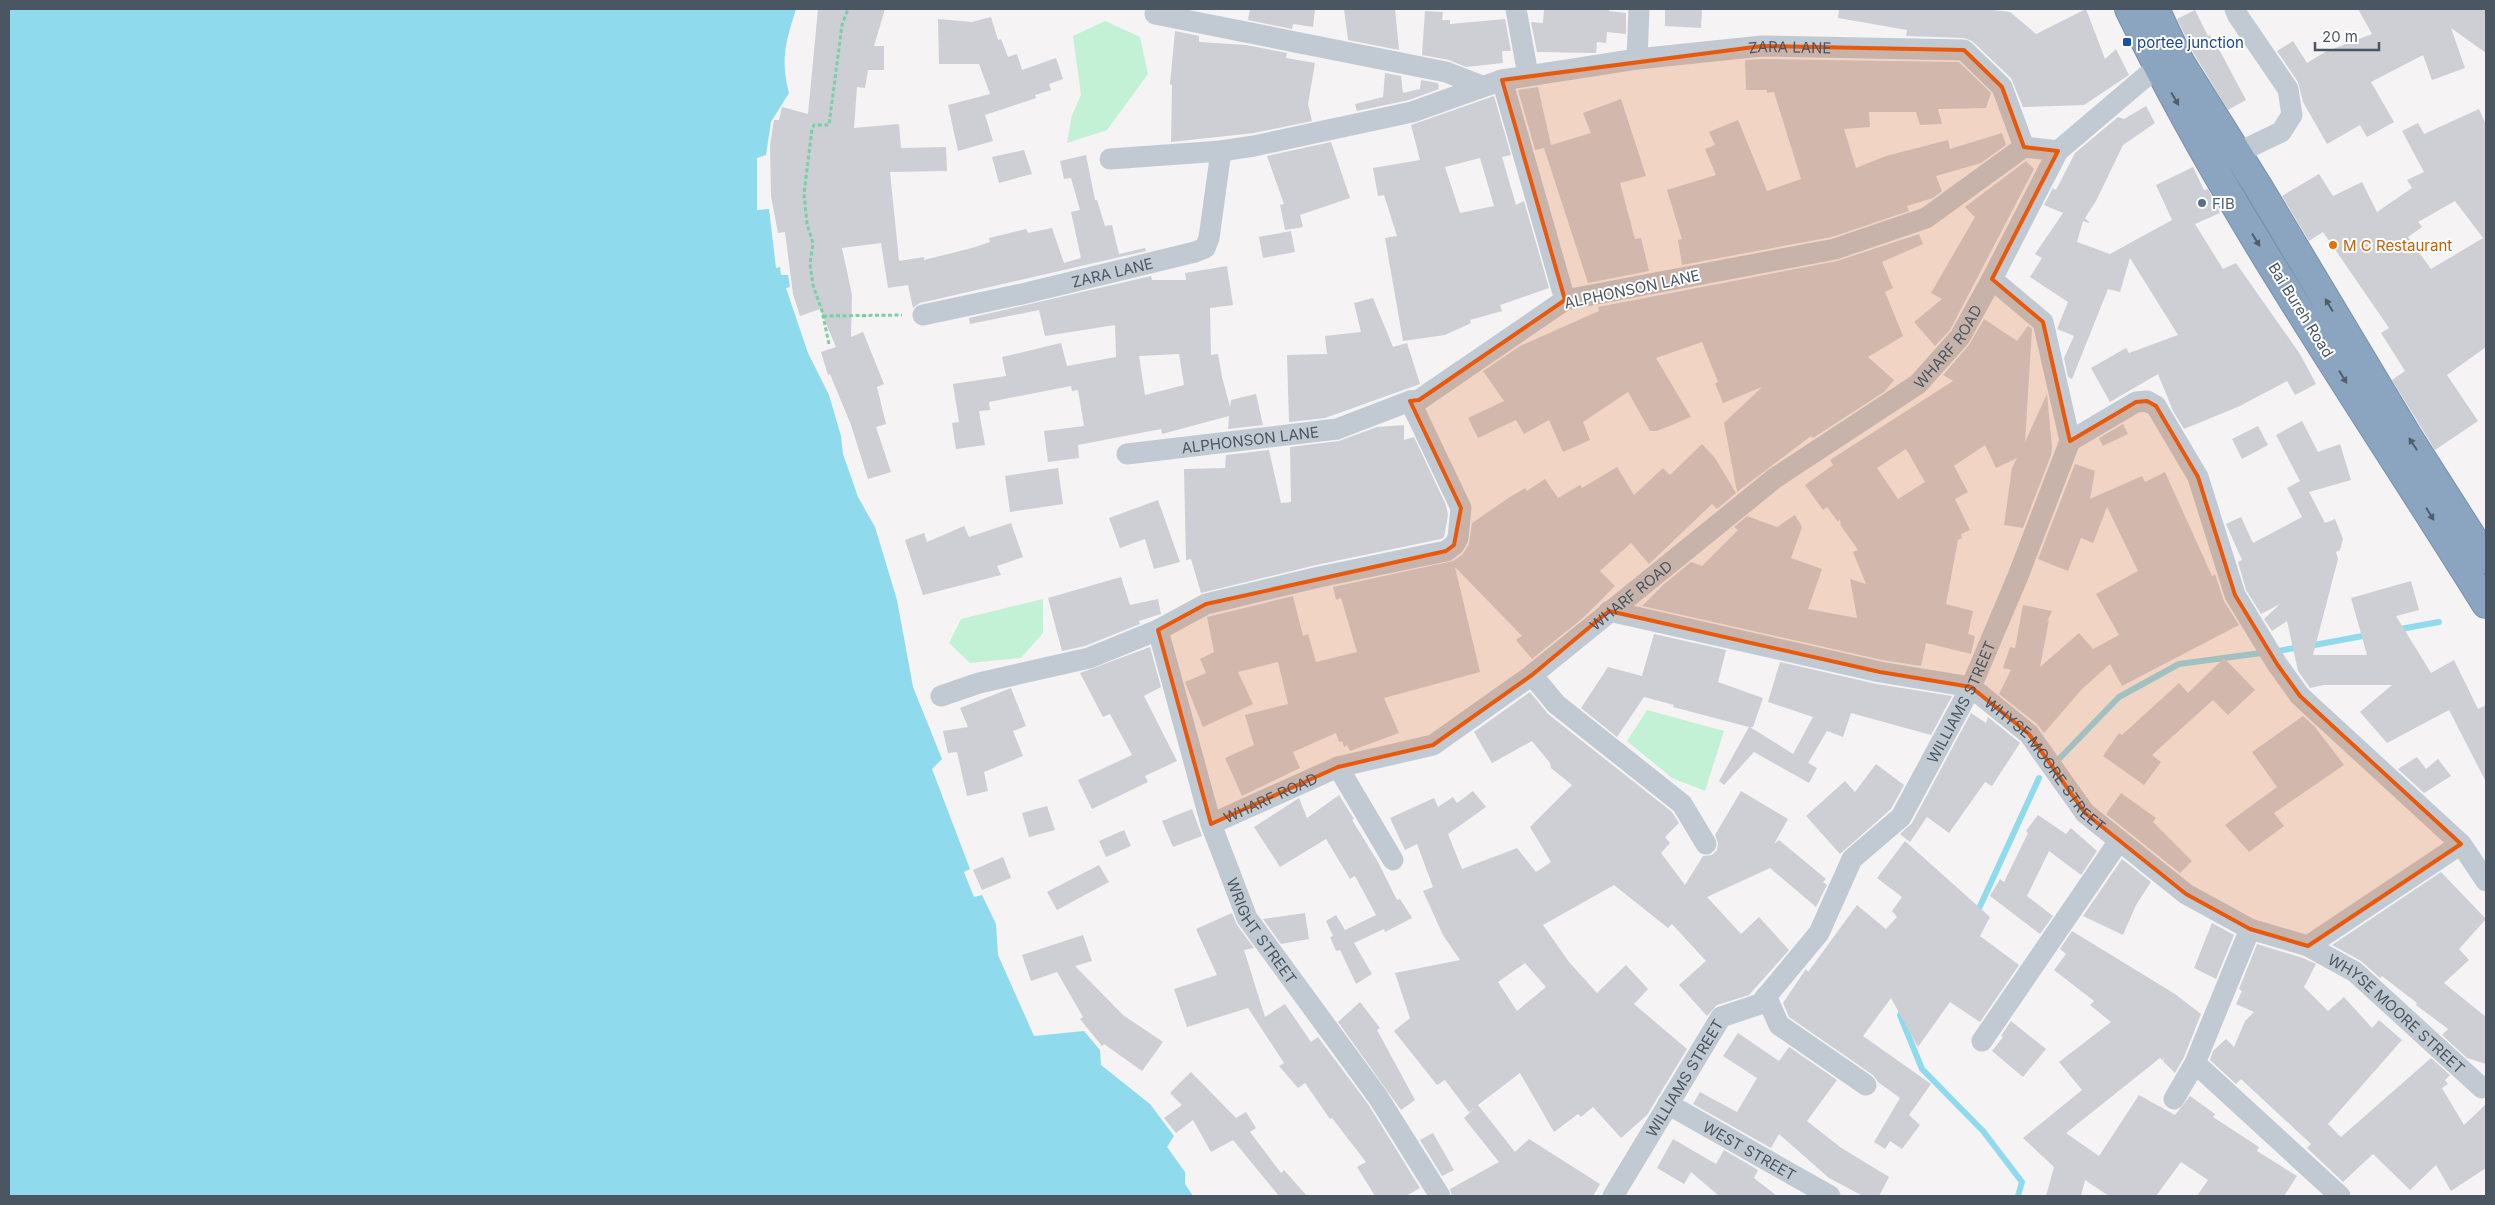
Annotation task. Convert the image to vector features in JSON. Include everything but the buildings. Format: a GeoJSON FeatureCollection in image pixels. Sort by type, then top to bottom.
{"type":"FeatureCollection","features":[{"type":"Feature","properties":{"kind":"highway","name":"Bai Bureh Road"},"geometry":{"type":"LineString","coordinates":[[2129,9],[2157,67],[2247,225],[2486,604]]}},
{"type":"Feature","properties":{"kind":"highway","name":"Bai Bureh Road"},"geometry":{"type":"LineString","coordinates":[[2155,9],[2180,62],[2237,152],[2407,435],[2486,559]]}},
{"type":"Feature","properties":{"kind":"street"},"geometry":{"type":"LineString","coordinates":[[1516,9],[1528,75]]}},
{"type":"Feature","properties":{"kind":"street"},"geometry":{"type":"LineString","coordinates":[[1637,59],[1639,9]]}},
{"type":"Feature","properties":{"kind":"street"},"geometry":{"type":"LineString","coordinates":[[2235,9],[2288,90],[2292,115],[2281,132],[2237,152]]}},
{"type":"Feature","properties":{"kind":"street"},"geometry":{"type":"LineString","coordinates":[[1155,14],[1446,72],[1492,83],[1565,300]]}},
{"type":"Feature","properties":{"kind":"street","name":"ZARA LANE"},"geometry":{"type":"LineString","coordinates":[[1110,159],[1221,152],[1412,112],[1492,83],[1528,75],[1637,59],[1762,46],[1964,50],[2002,87],[2024,147]]}},
{"type":"Feature","properties":{"kind":"street"},"geometry":{"type":"LineString","coordinates":[[2157,67],[2058,151],[1992,279],[2043,322],[2070,441],[2136,402],[2147,401],[2156,406],[2198,477],[2235,595],[2277,664],[2300,696],[2461,844],[2486,881]]}},
{"type":"Feature","properties":{"kind":"street"},"geometry":{"type":"LineString","coordinates":[[2024,147],[2058,151]]}},
{"type":"Feature","properties":{"kind":"street","name":"ALPHONSON LANE"},"geometry":{"type":"LineString","coordinates":[[1127,454],[1337,429],[1410,401],[1419,400],[1565,300],[1835,249],[1926,218],[2024,147]]}},
{"type":"Feature","properties":{"kind":"street","name":"ZARA LANE"},"geometry":{"type":"LineString","coordinates":[[922,315],[1117,272],[1205,248],[1209,238],[1221,152]]}},
{"type":"Feature","properties":{"kind":"street","name":"WHARF ROAD"},"geometry":{"type":"LineString","coordinates":[[1211,824],[1338,767],[1433,745],[1532,676],[1609,610],[1775,478],[1918,384],[1960,337],[1992,279]]}},
{"type":"Feature","properties":{"kind":"street"},"geometry":{"type":"LineString","coordinates":[[941,696],[979,683],[1089,658],[1158,630],[1206,604],[1319,576],[1446,551],[1454,545],[1458,538],[1461,508],[1410,401]]}},
{"type":"Feature","properties":{"kind":"street","name":"WILLIAMS STREET"},"geometry":{"type":"LineString","coordinates":[[1613,1196],[1721,1017],[1760,1004],[1819,933],[1852,859],[1901,817],[1972,687],[2018,576],[2070,441]]}},
{"type":"Feature","properties":{"kind":"street","name":"WHYSE MOORE STREET"},"geometry":{"type":"LineString","coordinates":[[1609,610],[1880,672],[1972,687],[2029,734],[2084,813],[2186,894],[2250,929],[2308,946],[2355,972],[2482,1088]]}},
{"type":"Feature","properties":{"kind":"street","name":"WRIGHT STREET"},"geometry":{"type":"LineString","coordinates":[[1158,630],[1211,824],[1247,918],[1378,1097],[1440,1196]]}},
{"type":"Feature","properties":{"kind":"street"},"geometry":{"type":"LineString","coordinates":[[1532,676],[1556,704],[1682,804],[1706,844]]}},
{"type":"Feature","properties":{"kind":"street"},"geometry":{"type":"LineString","coordinates":[[1338,767],[1393,860]]}},
{"type":"Feature","properties":{"kind":"street"},"geometry":{"type":"LineString","coordinates":[[1982,1041],[2120,841]]}},
{"type":"Feature","properties":{"kind":"street","name":"WHYSE MOORE STREET"},"geometry":{"type":"LineString","coordinates":[[2308,946],[2461,844]]}},
{"type":"Feature","properties":{"kind":"street"},"geometry":{"type":"LineString","coordinates":[[2174,1098],[2195,1063],[2250,929]]}},
{"type":"Feature","properties":{"kind":"street"},"geometry":{"type":"LineString","coordinates":[[1766,996],[1779,1025],[1866,1084]]}},
{"type":"Feature","properties":{"kind":"street"},"geometry":{"type":"LineString","coordinates":[[2195,1063],[2340,1196]]}},
{"type":"Feature","properties":{"kind":"street","name":"WEST STREET"},"geometry":{"type":"LineString","coordinates":[[1668,1104],[1830,1196]]}},
{"type":"Feature","properties":{"kind":"path"},"geometry":{"type":"LineString","coordinates":[[829,344],[823,316],[812,285],[810,264],[813,243],[807,224],[804,194],[812,129],[814,125],[829,125],[842,25],[848,9]]}},
{"type":"Feature","properties":{"kind":"path"},"geometry":{"type":"LineString","coordinates":[[823,316],[922,315]]}},
{"type":"Feature","properties":{"kind":"highlighted area"},"geometry":{"type":"Polygon","coordinates":[[[1762,46],[1964,50],[2002,87],[2024,147],[2058,151],[1992,279],[2043,322],[2070,441],[2136,402],[2147,401],[2156,406],[2198,477],[2235,595],[2277,664],[2300,696],[2461,844],[2308,946],[2250,929],[2186,894],[2085,813],[2029,734],[1971,687],[1880,672],[1609,611],[1532,675],[1433,745],[1338,767],[1211,824],[1158,630],[1206,604],[1446,551],[1454,545],[1461,508],[1410,401],[1419,400],[1565,300],[1502,80],[1762,46]]]}},
{"type":"Feature","properties":{"kind":"green space"},"geometry":{"type":"Polygon","coordinates":[[[1105,21],[1140,37],[1148,74],[1107,130],[1067,143],[1072,115],[1081,95],[1073,36],[1105,21]]]}},
{"type":"Feature","properties":{"kind":"green space"},"geometry":{"type":"Polygon","coordinates":[[[1043,599],[1043,633],[1021,658],[970,663],[949,643],[961,619],[1043,599]]]}},
{"type":"Feature","properties":{"kind":"green space"},"geometry":{"type":"Polygon","coordinates":[[[1647,710],[1724,731],[1705,791],[1672,778],[1627,741],[1647,710]]]}},
{"type":"Feature","properties":{"kind":"water"},"geometry":{"type":"Polygon","coordinates":[[[9,9],[796,9],[785,50],[786,81],[789,93],[771,122],[766,155],[757,158],[757,210],[769,209],[776,268],[780,267],[781,275],[788,275],[790,287],[786,288],[808,353],[829,395],[841,436],[843,454],[858,497],[875,527],[897,600],[913,687],[942,759],[932,769],[970,869],[964,872],[974,897],[982,895],[996,924],[998,955],[1034,1036],[1084,1031],[1100,1050],[1101,1065],[1150,1104],[1174,1136],[1167,1147],[1185,1172],[1185,1184],[1193,1196],[9,1196],[9,9]]]}},
{"type":"Feature","properties":{"kind":"waterway"},"geometry":{"type":"LineString","coordinates":[[2395,630],[2439,622]]}},
{"type":"Feature","properties":{"kind":"waterway"},"geometry":{"type":"LineString","coordinates":[[2309,646],[2368,635]]}},
{"type":"Feature","properties":{"kind":"waterway"},"geometry":{"type":"LineString","coordinates":[[2278,651],[2300,647]]}},
{"type":"Feature","properties":{"kind":"waterway"},"geometry":{"type":"LineString","coordinates":[[2059,759],[2119,697],[2179,664],[2261,653]]}},
{"type":"Feature","properties":{"kind":"waterway"},"geometry":{"type":"LineString","coordinates":[[1976,915],[2039,778]]}},
{"type":"Feature","properties":{"kind":"waterway"},"geometry":{"type":"LineString","coordinates":[[1904,1008],[1900,1015],[1922,1069],[1983,1131],[2022,1182],[2018,1196]]}},
{"type":"Feature","properties":{"kind":"place","name":"portee junction"},"geometry":{"type":"Point","coordinates":[2127,42]}},
{"type":"Feature","properties":{"kind":"place","name":"FIB"},"geometry":{"type":"Point","coordinates":[2202,203]}},
{"type":"Feature","properties":{"kind":"place","name":"M C Restaurant"},"geometry":{"type":"Point","coordinates":[2333,245]}}]}
